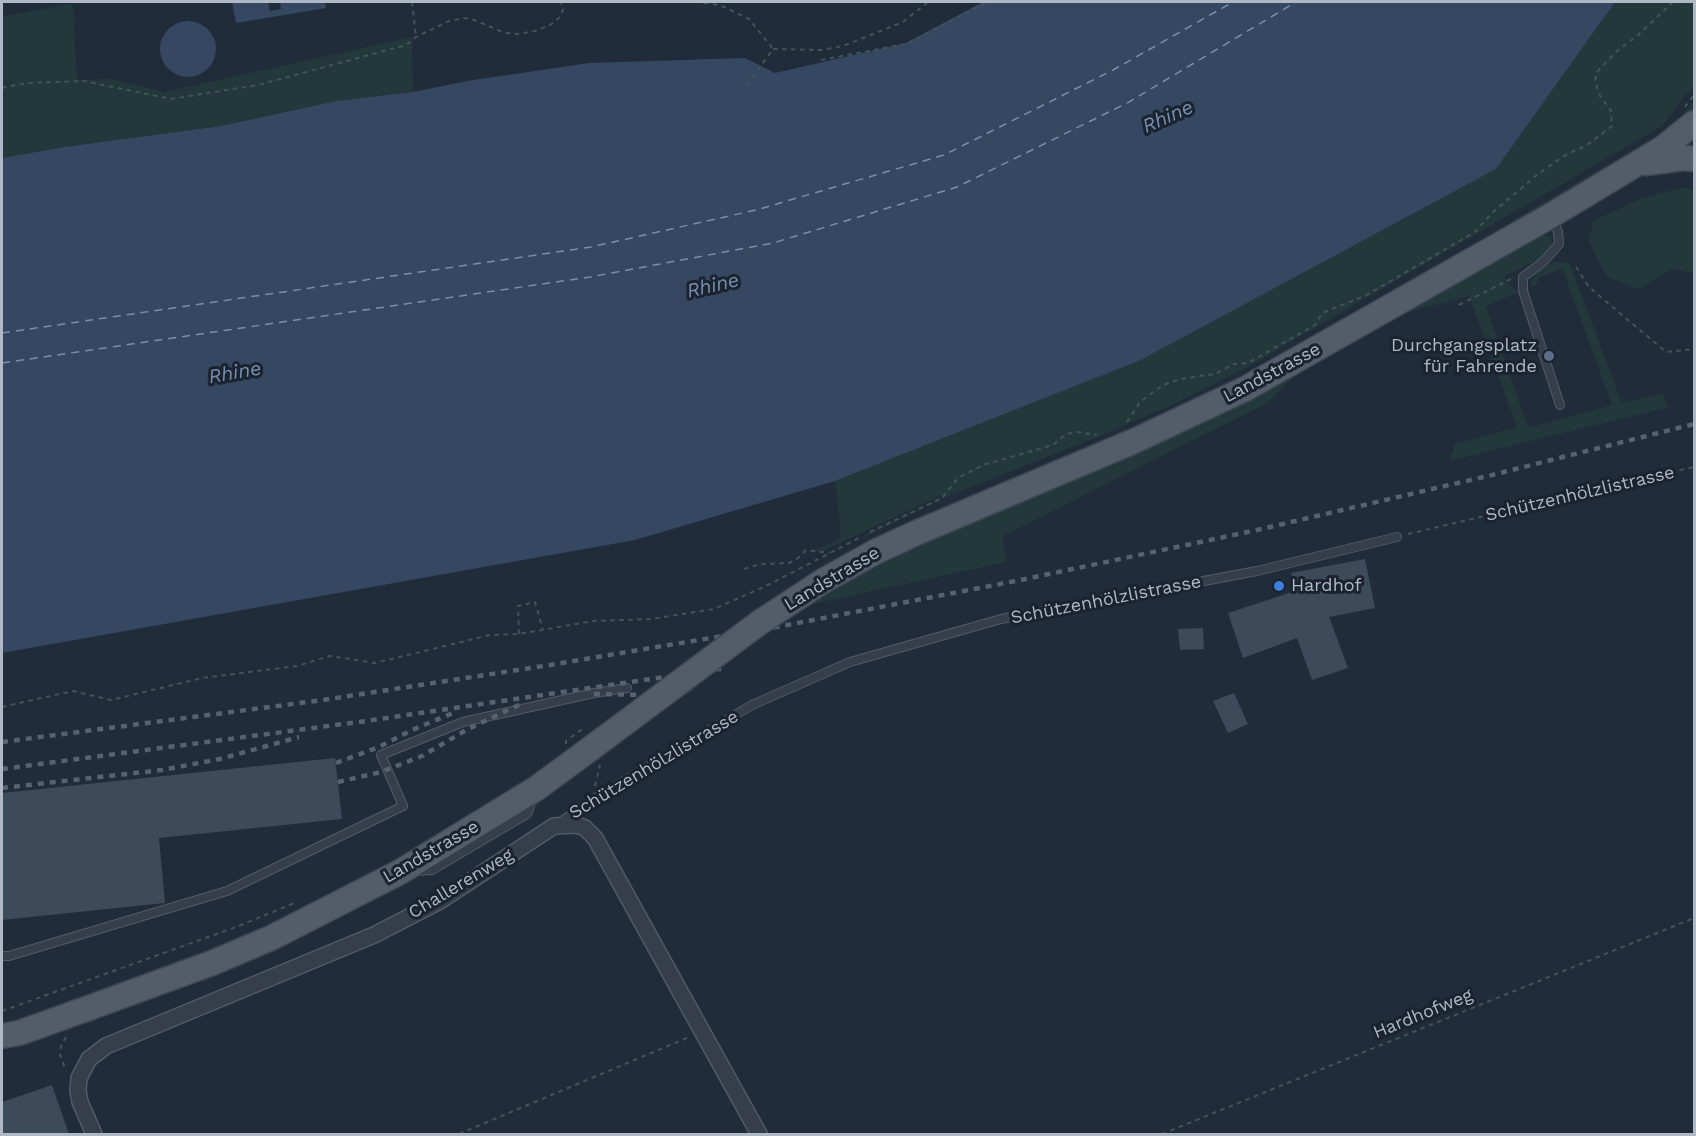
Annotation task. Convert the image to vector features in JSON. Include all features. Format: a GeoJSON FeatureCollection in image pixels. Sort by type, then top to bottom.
{"type":"FeatureCollection","features":[{"type":"Feature","properties":{"kind":"main road","name":"Landstrasse"},"geometry":{"type":"LineString","coordinates":[[1663,148],[1687,118]]}},
{"type":"Feature","properties":{"kind":"main road","name":"Landstrasse"},"geometry":{"type":"LineString","coordinates":[[7,1037],[241,951],[322,913],[400,872],[537,788],[759,623],[823,581],[875,552],[916,533],[1132,442],[1245,389],[1552,215],[1632,165],[1663,148],[1695,141]]}},
{"type":"Feature","properties":{"kind":"main road"},"geometry":{"type":"LineString","coordinates":[[1632,165],[1683,158],[1695,159]]}},
{"type":"Feature","properties":{"kind":"street"},"geometry":{"type":"LineString","coordinates":[[554,826],[577,825],[585,828],[595,838],[759,1134]]}},
{"type":"Feature","properties":{"kind":"street","name":"Challerenweg"},"geometry":{"type":"LineString","coordinates":[[78,1091],[79,1078],[84,1066],[94,1053],[106,1046],[374,935],[440,901],[554,826]]}},
{"type":"Feature","properties":{"kind":"street"},"geometry":{"type":"LineString","coordinates":[[78,1091],[80,1102],[94,1134]]}},
{"type":"Feature","properties":{"kind":"lane"},"geometry":{"type":"LineString","coordinates":[[1552,215],[1558,232],[1559,244],[1544,261],[1523,277],[1523,291],[1560,405]]}},
{"type":"Feature","properties":{"kind":"lane","name":"Schützenhölzlistrasse"},"geometry":{"type":"LineString","coordinates":[[554,826],[600,795],[752,705],[850,662],[1001,619],[1257,572],[1398,537]]}},
{"type":"Feature","properties":{"kind":"lane"},"geometry":{"type":"LineString","coordinates":[[2,956],[9,956],[227,891],[404,806],[381,755],[463,722],[594,693],[627,688]]}},
{"type":"Feature","properties":{"kind":"path"},"geometry":{"type":"LineString","coordinates":[[412,2],[416,37]]}},
{"type":"Feature","properties":{"kind":"path"},"geometry":{"type":"LineString","coordinates":[[2,88],[26,83],[84,81],[171,99],[258,85],[406,45],[416,37],[449,21],[464,18],[505,33],[519,34],[535,31],[550,25],[559,18],[563,10],[561,2]]}},
{"type":"Feature","properties":{"kind":"path"},"geometry":{"type":"LineString","coordinates":[[695,2],[720,5],[749,19],[773,49]]}},
{"type":"Feature","properties":{"kind":"path"},"geometry":{"type":"LineString","coordinates":[[773,49],[822,50],[843,46],[903,22],[928,2]]}},
{"type":"Feature","properties":{"kind":"path"},"geometry":{"type":"LineString","coordinates":[[821,60],[906,44],[987,2]]}},
{"type":"Feature","properties":{"kind":"path"},"geometry":{"type":"LineString","coordinates":[[1127,422],[1140,402],[1163,385],[1180,379],[1215,374],[1234,364],[1248,363],[1315,325],[1322,313],[1328,309],[1365,296],[1475,232],[1492,213],[1538,174],[1564,156],[1587,145],[1612,126],[1611,111],[1600,96],[1595,81],[1597,72],[1617,51],[1637,36],[1673,2]]}},
{"type":"Feature","properties":{"kind":"path"},"geometry":{"type":"LineString","coordinates":[[747,85],[773,49]]}},
{"type":"Feature","properties":{"kind":"path"},"geometry":{"type":"LineString","coordinates":[[1687,118],[1695,95]]}},
{"type":"Feature","properties":{"kind":"path"},"geometry":{"type":"LineString","coordinates":[[1576,267],[1589,287],[1666,352],[1695,349]]}},
{"type":"Feature","properties":{"kind":"path"},"geometry":{"type":"LineString","coordinates":[[1459,305],[1514,277],[1523,277]]}},
{"type":"Feature","properties":{"kind":"path"},"geometry":{"type":"LineString","coordinates":[[2,707],[73,691],[111,700],[202,678],[297,666],[330,656],[375,663],[490,635],[519,634],[593,621],[651,619],[714,609],[766,586],[942,498],[958,478],[983,465],[1053,445],[1066,434],[1077,432],[1096,435]]}},
{"type":"Feature","properties":{"kind":"path","name":"Schützenhölzlistrasse"},"geometry":{"type":"LineString","coordinates":[[1398,537],[1695,467]]}},
{"type":"Feature","properties":{"kind":"path"},"geometry":{"type":"LineString","coordinates":[[879,533],[942,502]]}},
{"type":"Feature","properties":{"kind":"path"},"geometry":{"type":"LineString","coordinates":[[744,569],[760,564],[789,563],[806,550],[829,553]]}},
{"type":"Feature","properties":{"kind":"path"},"geometry":{"type":"LineString","coordinates":[[519,634],[518,606],[535,602],[543,630]]}},
{"type":"Feature","properties":{"kind":"path"},"geometry":{"type":"LineString","coordinates":[[566,747],[590,750],[595,787],[600,795]]}},
{"type":"Feature","properties":{"kind":"path"},"geometry":{"type":"LineString","coordinates":[[2,1011],[236,927],[297,902]]}},
{"type":"Feature","properties":{"kind":"path","name":"Hardhofweg"},"geometry":{"type":"LineString","coordinates":[[1161,1134],[1695,918]]}},
{"type":"Feature","properties":{"kind":"path"},"geometry":{"type":"LineString","coordinates":[[459,1134],[701,1032]]}},
{"type":"Feature","properties":{"kind":"path"},"geometry":{"type":"LineString","coordinates":[[66,1037],[60,1055],[78,1091]]}},
{"type":"Feature","properties":{"kind":"green space"},"geometry":{"type":"Polygon","coordinates":[[[1615,2],[1694,2],[1694,87],[1662,126],[1244,369],[1165,408],[948,496],[863,538],[945,496],[942,495],[823,551],[814,551],[841,538],[835,481],[1141,360],[1496,169],[1615,2]]]}},
{"type":"Feature","properties":{"kind":"green space"},"geometry":{"type":"Polygon","coordinates":[[[73,4],[77,80],[111,79],[164,92],[412,37],[413,92],[336,101],[221,126],[64,147],[2,158],[2,16],[73,4]]]}},
{"type":"Feature","properties":{"kind":"green space"},"geometry":{"type":"Polygon","coordinates":[[[1694,99],[1692,119],[1514,225],[1512,221],[1667,130],[1682,116],[1694,99]]]}},
{"type":"Feature","properties":{"kind":"green space"},"geometry":{"type":"Polygon","coordinates":[[[1684,187],[1694,191],[1694,273],[1672,269],[1639,289],[1607,277],[1589,241],[1593,221],[1640,199],[1684,187]]]}},
{"type":"Feature","properties":{"kind":"green space"},"geometry":{"type":"Polygon","coordinates":[[[1533,234],[1545,234],[1551,237],[1552,246],[1540,258],[1505,276],[1510,285],[1519,292],[1486,306],[1528,428],[1612,405],[1562,268],[1539,278],[1536,285],[1530,288],[1535,272],[1555,261],[1570,264],[1622,403],[1662,394],[1669,407],[1449,461],[1455,444],[1517,427],[1469,296],[1386,318],[1533,234]]]}},
{"type":"Feature","properties":{"kind":"green space"},"geometry":{"type":"Polygon","coordinates":[[[1304,367],[1267,403],[1003,536],[1006,562],[804,606],[888,556],[1304,367]]]}},
{"type":"Feature","properties":{"kind":"water"},"geometry":{"type":"Polygon","coordinates":[[[232,2],[268,2],[270,11],[281,9],[280,2],[325,2],[326,8],[236,23],[232,2]]]}},
{"type":"Feature","properties":{"kind":"water","name":"Rhine"},"geometry":{"type":"Polygon","coordinates":[[[983,2],[1615,2],[1496,169],[1141,360],[835,481],[635,540],[2,653],[2,158],[64,147],[221,126],[336,101],[413,92],[467,81],[589,63],[745,58],[775,73],[906,43],[983,2]]]}},
{"type":"Feature","properties":{"kind":"water"},"geometry":{"type":"Polygon","coordinates":[[[183,21],[193,21],[208,29],[214,38],[216,49],[214,60],[208,69],[193,77],[183,77],[172,72],[165,65],[160,54],[160,44],[165,33],[172,26],[183,21]]]}},
{"type":"Feature","properties":{"kind":"building"},"geometry":{"type":"Polygon","coordinates":[[[1365,559],[1375,608],[1329,617],[1348,668],[1312,680],[1297,638],[1243,658],[1228,613],[1295,591],[1291,573],[1365,559]]]}},
{"type":"Feature","properties":{"kind":"building"},"geometry":{"type":"Polygon","coordinates":[[[1203,628],[1204,649],[1180,650],[1178,629],[1203,628]]]}},
{"type":"Feature","properties":{"kind":"building"},"geometry":{"type":"Polygon","coordinates":[[[1234,693],[1248,724],[1228,733],[1213,701],[1234,693]]]}},
{"type":"Feature","properties":{"kind":"building"},"geometry":{"type":"Polygon","coordinates":[[[335,758],[342,819],[159,838],[165,903],[2,920],[2,793],[335,758]]]}},
{"type":"Feature","properties":{"kind":"building"},"geometry":{"type":"Polygon","coordinates":[[[52,1085],[69,1134],[2,1134],[2,1102],[52,1085]]]}},
{"type":"Feature","properties":{"kind":"ferry route"},"geometry":{"type":"LineString","coordinates":[[2,333],[591,247],[756,210],[944,155],[1113,70],[1233,2]]}},
{"type":"Feature","properties":{"kind":"ferry route"},"geometry":{"type":"LineString","coordinates":[[2,363],[590,277],[773,243],[957,187],[1129,102],[1296,2]]}},
{"type":"Feature","properties":{"kind":"railway"},"geometry":{"type":"LineString","coordinates":[[2,742],[323,700],[782,626],[1021,580],[1257,530],[1492,475],[1694,424]]}},
{"type":"Feature","properties":{"kind":"railway"},"geometry":{"type":"LineString","coordinates":[[2,769],[366,721],[726,668]]}},
{"type":"Feature","properties":{"kind":"railway"},"geometry":{"type":"LineString","coordinates":[[594,694],[644,695],[691,689]]}},
{"type":"Feature","properties":{"kind":"railway"},"geometry":{"type":"LineString","coordinates":[[338,782],[381,772],[422,756],[468,729],[521,704]]}},
{"type":"Feature","properties":{"kind":"railway"},"geometry":{"type":"LineString","coordinates":[[336,763],[379,747],[453,713]]}},
{"type":"Feature","properties":{"kind":"railway"},"geometry":{"type":"LineString","coordinates":[[2,788],[162,770],[220,759],[299,737]]}},
{"type":"Feature","properties":{"kind":"place","name":"Durchgangsplatz für Fahrende"},"geometry":{"type":"Point","coordinates":[1549,356]}},
{"type":"Feature","properties":{"kind":"place","name":"Hardhof"},"geometry":{"type":"Point","coordinates":[1279,586]}}]}
